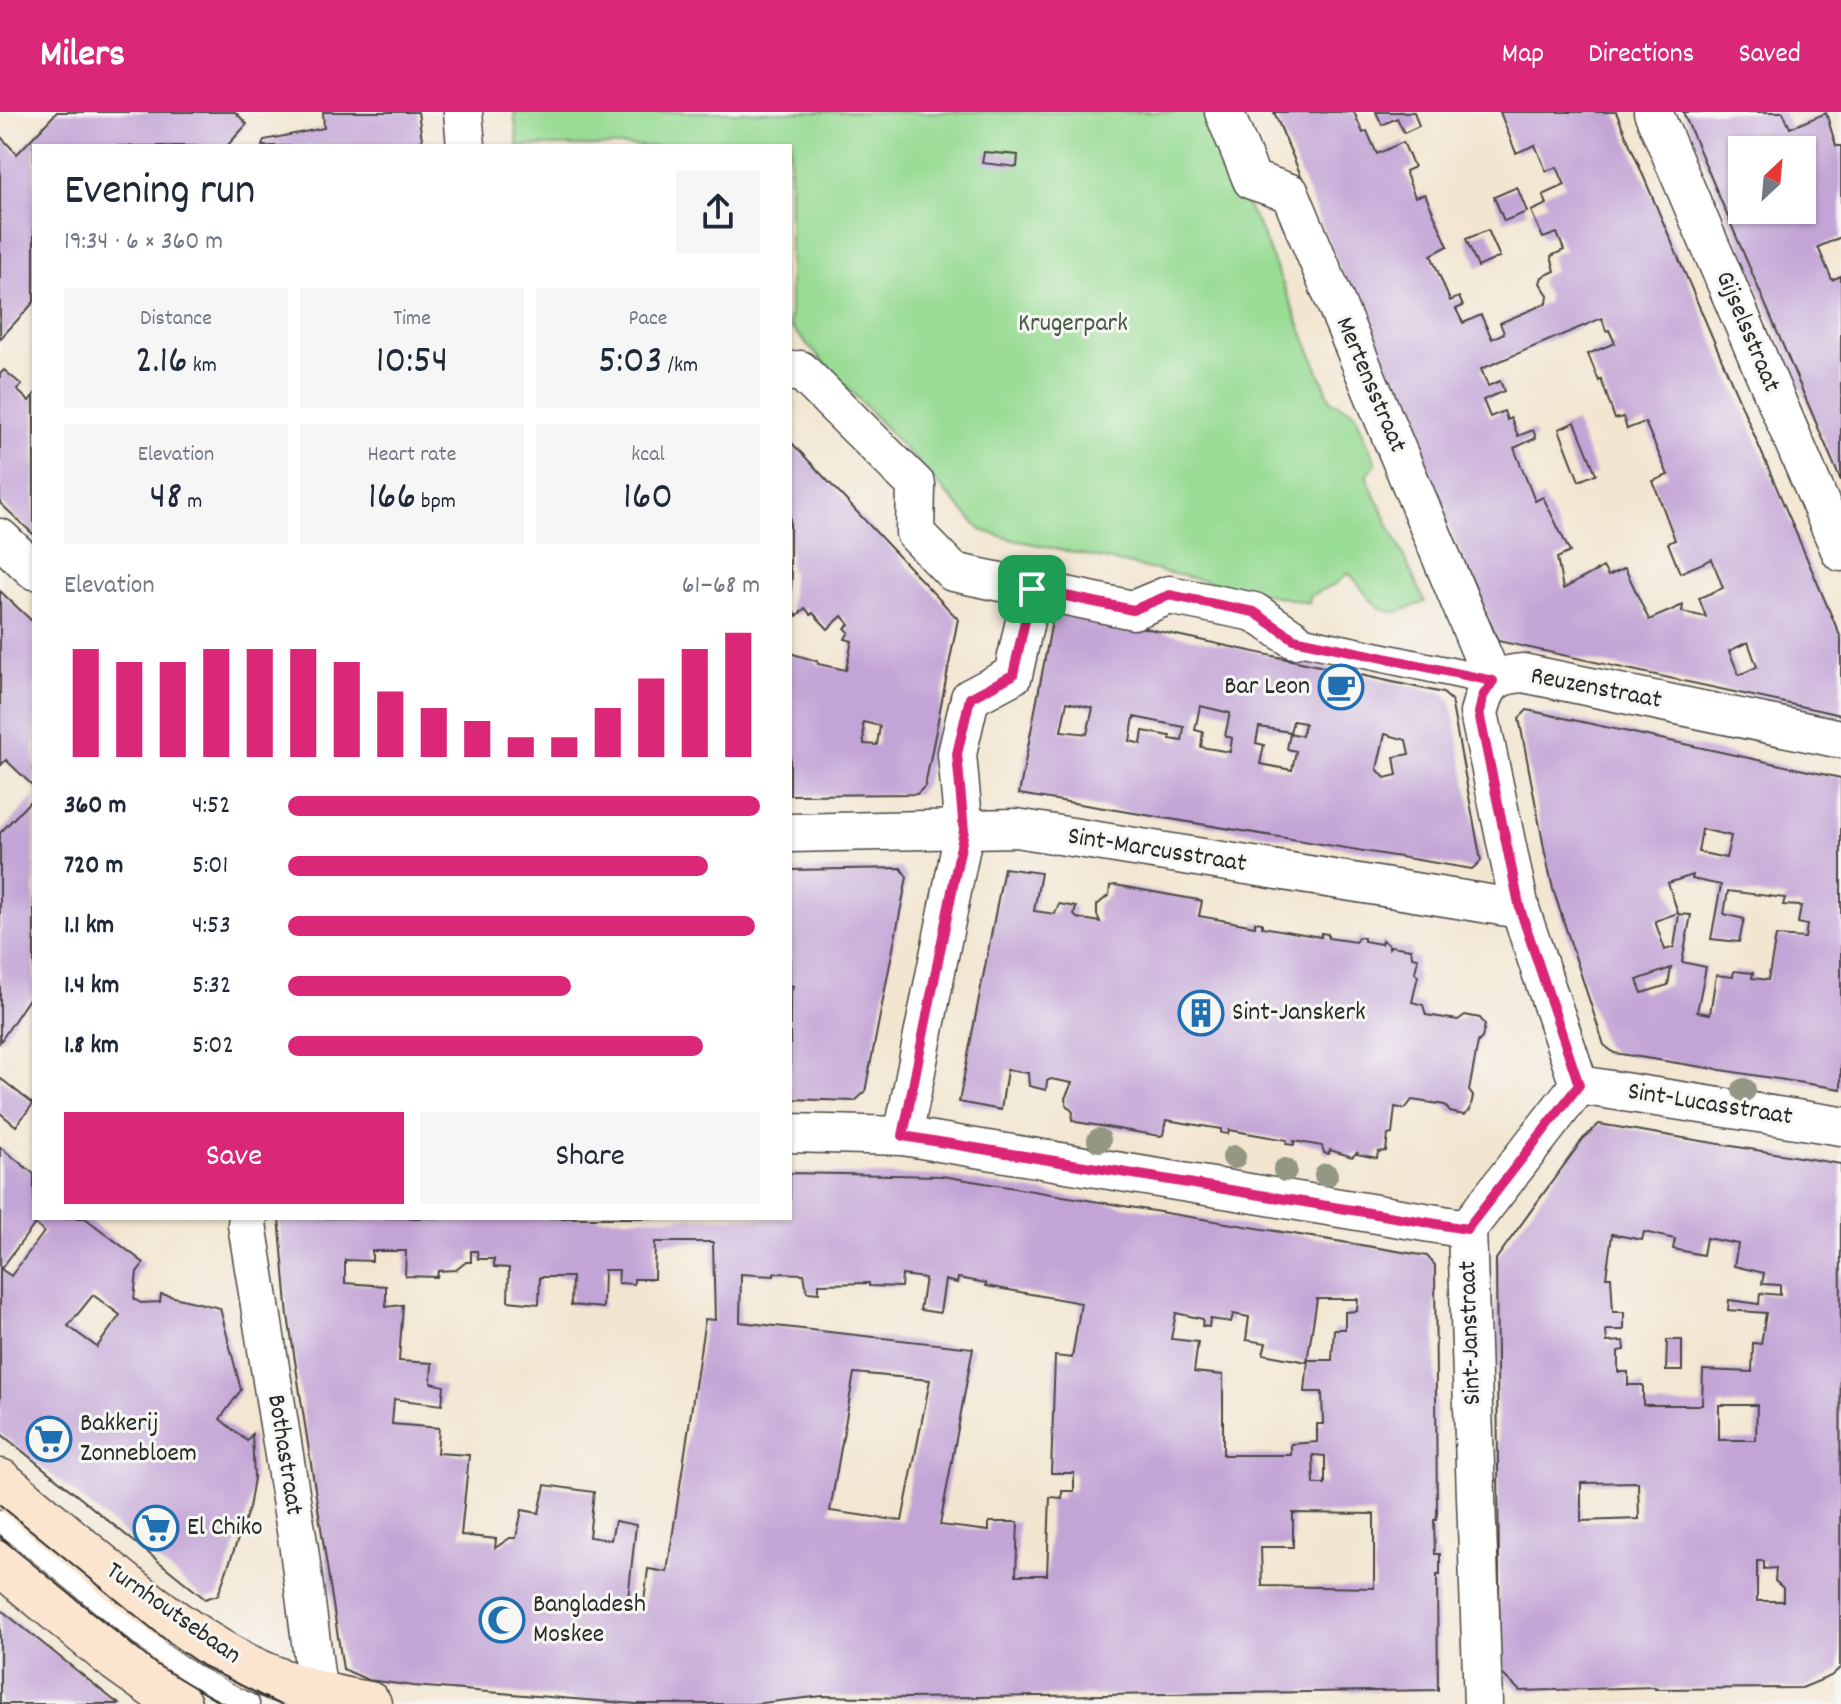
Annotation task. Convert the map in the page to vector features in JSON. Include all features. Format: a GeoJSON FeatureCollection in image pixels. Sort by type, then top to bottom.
{"type":"FeatureCollection","features":[{"type":"Feature","properties":{"kind":"main road","name":"Turnhoutsebaan"},"geometry":{"type":"LineString","coordinates":[[0,1481],[144,1598],[232,1659],[318,1698],[369,1704]]}},
{"type":"Feature","properties":{"kind":"main road"},"geometry":{"type":"LineString","coordinates":[[0,1563],[117,1660],[179,1704]]}},
{"type":"Feature","properties":{"kind":"street"},"geometry":{"type":"LineString","coordinates":[[463,112],[466,144]]}},
{"type":"Feature","properties":{"kind":"street","name":"Mertensstraat"},"geometry":{"type":"LineString","coordinates":[[1224,112],[1252,180],[1290,193],[1493,681]]}},
{"type":"Feature","properties":{"kind":"street","name":"Gijselsstraat"},"geometry":{"type":"LineString","coordinates":[[1653,112],[1841,552]]}},
{"type":"Feature","properties":{"kind":"street","name":"Reuzenstraat"},"geometry":{"type":"LineString","coordinates":[[792,372],[800,370],[916,485],[915,533],[953,572],[1133,610],[1169,595],[1254,612],[1294,639],[1493,681],[1505,674],[1523,673],[1841,739]]}},
{"type":"Feature","properties":{"kind":"street"},"geometry":{"type":"LineString","coordinates":[[0,538],[32,568]]}},
{"type":"Feature","properties":{"kind":"street"},"geometry":{"type":"LineString","coordinates":[[903,1136],[964,831],[957,754],[970,698],[1013,675],[1032,589]]}},
{"type":"Feature","properties":{"kind":"street"},"geometry":{"type":"LineString","coordinates":[[1493,681],[1483,696],[1479,713],[1520,909],[1579,1085]]}},
{"type":"Feature","properties":{"kind":"street","name":"Sint-Marcusstraat"},"geometry":{"type":"LineString","coordinates":[[792,833],[1016,828],[1520,909]]}},
{"type":"Feature","properties":{"kind":"street","name":"Sint-Lucasstraat"},"geometry":{"type":"LineString","coordinates":[[1579,1085],[1841,1126]]}},
{"type":"Feature","properties":{"kind":"street","name":"Sint-Janstraat"},"geometry":{"type":"LineString","coordinates":[[1483,1704],[1467,1229],[1579,1085]]}},
{"type":"Feature","properties":{"kind":"street"},"geometry":{"type":"LineString","coordinates":[[792,1133],[903,1136],[1467,1229]]}},
{"type":"Feature","properties":{"kind":"street","name":"Bothastraat"},"geometry":{"type":"LineString","coordinates":[[248,1220],[299,1549],[318,1698]]}},
{"type":"Feature","properties":{"kind":"lane"},"geometry":{"type":"LineString","coordinates":[[0,1521],[164,1655],[197,1677],[249,1704]]}},
{"type":"Feature","properties":{"kind":"green space","name":"Krugerpark"},"geometry":{"type":"Polygon","coordinates":[[[514,112],[1204,112],[1236,188],[1258,224],[1331,401],[1354,411],[1376,463],[1366,476],[1425,602],[1395,612],[1387,611],[1374,603],[1348,573],[1337,583],[1310,596],[1309,603],[1010,539],[981,530],[792,328],[792,144],[518,144],[514,112]]]}},
{"type":"Feature","properties":{"kind":"building"},"geometry":{"type":"Polygon","coordinates":[[[57,112],[235,112],[247,124],[229,144],[32,144],[32,304],[0,339],[0,136],[17,154],[57,112]]]}},
{"type":"Feature","properties":{"kind":"building"},"geometry":{"type":"Polygon","coordinates":[[[323,112],[418,112],[423,144],[263,144],[264,140],[324,128],[323,112]]]}},
{"type":"Feature","properties":{"kind":"building"},"geometry":{"type":"Polygon","coordinates":[[[1274,112],[1354,112],[1377,154],[1403,142],[1414,167],[1405,171],[1415,197],[1425,194],[1448,246],[1431,255],[1450,301],[1459,297],[1463,306],[1456,309],[1463,323],[1481,315],[1492,339],[1504,333],[1500,323],[1547,303],[1548,295],[1540,283],[1542,277],[1555,271],[1551,256],[1564,250],[1557,233],[1543,238],[1531,211],[1547,204],[1543,195],[1565,185],[1557,167],[1546,171],[1535,145],[1516,153],[1500,112],[1616,112],[1841,638],[1841,715],[1498,641],[1274,112]],[[1602,318],[1481,369],[1488,386],[1500,381],[1504,391],[1483,400],[1490,417],[1504,411],[1507,420],[1511,418],[1518,436],[1533,430],[1536,438],[1514,448],[1535,501],[1543,497],[1570,552],[1557,558],[1563,589],[1603,567],[1608,576],[1625,568],[1649,620],[1683,605],[1682,612],[1706,617],[1699,598],[1723,588],[1712,559],[1680,573],[1668,543],[1675,540],[1653,481],[1668,475],[1645,422],[1627,429],[1623,417],[1615,419],[1601,379],[1599,381],[1588,354],[1615,343],[1609,330],[1606,331],[1602,318]],[[1748,642],[1729,651],[1739,675],[1757,667],[1748,642]]]}},
{"type":"Feature","properties":{"kind":"building"},"geometry":{"type":"Polygon","coordinates":[[[1376,112],[1414,112],[1419,126],[1404,133],[1397,118],[1382,125],[1376,112]]]}},
{"type":"Feature","properties":{"kind":"building"},"geometry":{"type":"Polygon","coordinates":[[[1683,112],[1783,112],[1790,128],[1826,113],[1836,146],[1841,146],[1841,237],[1818,247],[1832,280],[1841,276],[1841,481],[1731,224],[1816,224],[1816,136],[1728,136],[1728,217],[1683,112]]]}},
{"type":"Feature","properties":{"kind":"building"},"geometry":{"type":"Polygon","coordinates":[[[984,152],[1018,155],[1017,167],[982,163],[984,152]]]}},
{"type":"Feature","properties":{"kind":"building"},"geometry":{"type":"Polygon","coordinates":[[[1517,187],[1527,212],[1504,221],[1494,197],[1517,187]]]}},
{"type":"Feature","properties":{"kind":"building"},"geometry":{"type":"Polygon","coordinates":[[[1488,230],[1500,257],[1478,267],[1466,239],[1488,230]]]}},
{"type":"Feature","properties":{"kind":"building"},"geometry":{"type":"Polygon","coordinates":[[[4,370],[22,385],[17,390],[29,401],[32,397],[32,533],[0,503],[0,374],[4,370]]]}},
{"type":"Feature","properties":{"kind":"building"},"geometry":{"type":"Polygon","coordinates":[[[1575,422],[1596,474],[1579,481],[1559,429],[1575,422]]]}},
{"type":"Feature","properties":{"kind":"building"},"geometry":{"type":"Polygon","coordinates":[[[792,443],[958,619],[925,786],[917,794],[792,795],[792,654],[846,670],[852,641],[845,639],[849,632],[845,628],[849,624],[842,616],[828,629],[805,608],[797,616],[792,610],[792,443]],[[863,722],[864,744],[877,745],[880,726],[863,722]]]}},
{"type":"Feature","properties":{"kind":"building"},"geometry":{"type":"Polygon","coordinates":[[[0,591],[32,621],[32,785],[6,760],[0,766],[0,591]]]}},
{"type":"Feature","properties":{"kind":"building"},"geometry":{"type":"Polygon","coordinates":[[[1062,610],[1443,693],[1451,700],[1481,861],[1472,869],[1019,794],[1053,616],[1062,610]],[[1067,702],[1061,731],[1087,734],[1093,708],[1067,702]],[[1200,706],[1195,730],[1203,732],[1201,747],[1230,752],[1232,738],[1225,736],[1230,713],[1200,706]],[[1134,717],[1130,741],[1141,744],[1143,731],[1182,741],[1184,727],[1134,717]],[[1293,721],[1290,732],[1259,727],[1256,743],[1264,745],[1260,764],[1292,770],[1296,751],[1287,749],[1290,733],[1302,736],[1305,723],[1293,721]],[[1385,734],[1377,769],[1385,778],[1397,775],[1394,757],[1409,754],[1406,740],[1385,734]]]}},
{"type":"Feature","properties":{"kind":"building"},"geometry":{"type":"Polygon","coordinates":[[[1527,710],[1841,778],[1841,1089],[1614,1053],[1604,1045],[1553,889],[1519,718],[1527,710]],[[1702,829],[1698,852],[1726,858],[1731,836],[1702,829]],[[1693,875],[1668,883],[1678,913],[1655,921],[1665,950],[1674,947],[1679,914],[1691,915],[1682,962],[1706,967],[1697,1012],[1710,1014],[1716,975],[1733,977],[1734,971],[1753,973],[1752,978],[1768,980],[1776,936],[1805,938],[1807,925],[1798,923],[1801,906],[1783,905],[1785,898],[1728,891],[1724,914],[1744,919],[1739,942],[1711,939],[1721,885],[1692,879],[1693,875]],[[1671,968],[1637,980],[1642,993],[1668,985],[1671,968]]]}},
{"type":"Feature","properties":{"kind":"building"},"geometry":{"type":"Polygon","coordinates":[[[32,799],[32,994],[0,1042],[0,833],[32,799]]]}},
{"type":"Feature","properties":{"kind":"building"},"geometry":{"type":"Polygon","coordinates":[[[901,868],[907,877],[865,1092],[855,1101],[792,1099],[792,870],[901,868]]]}},
{"type":"Feature","properties":{"kind":"building","name":"Sint-Janskerk"},"geometry":{"type":"Polygon","coordinates":[[[1004,868],[1041,873],[1034,911],[1055,914],[1059,904],[1076,907],[1074,915],[1077,918],[1100,922],[1097,905],[1109,895],[1110,886],[1115,885],[1202,901],[1199,916],[1255,926],[1255,922],[1262,923],[1262,927],[1321,937],[1321,933],[1328,934],[1328,938],[1355,942],[1359,937],[1381,944],[1382,940],[1389,948],[1411,949],[1412,957],[1418,958],[1415,973],[1418,976],[1412,1002],[1423,1005],[1426,1015],[1458,1020],[1465,1015],[1480,1018],[1485,1025],[1478,1042],[1469,1091],[1473,1096],[1470,1110],[1464,1115],[1450,1112],[1445,1105],[1412,1100],[1405,1109],[1395,1107],[1392,1134],[1388,1135],[1386,1151],[1378,1152],[1377,1158],[1358,1152],[1352,1157],[1330,1150],[1329,1154],[1324,1153],[1322,1146],[1294,1141],[1294,1145],[1286,1144],[1287,1140],[1229,1130],[1228,1134],[1221,1133],[1221,1129],[1166,1120],[1163,1135],[1160,1136],[1076,1122],[1072,1120],[1073,1112],[1065,1098],[1072,1083],[1051,1079],[1047,1081],[1046,1090],[1029,1086],[1028,1073],[1007,1070],[1001,1110],[959,1102],[1004,868]]]}},
{"type":"Feature","properties":{"kind":"building"},"geometry":{"type":"Polygon","coordinates":[[[0,1078],[32,1105],[16,1126],[0,1113],[0,1078]]]}},
{"type":"Feature","properties":{"kind":"building"},"geometry":{"type":"Polygon","coordinates":[[[1599,1124],[1841,1164],[1840,1668],[1831,1676],[1802,1688],[1655,1687],[1520,1691],[1500,1672],[1496,1259],[1583,1139],[1599,1124]],[[1644,1232],[1642,1240],[1612,1234],[1606,1277],[1611,1277],[1613,1312],[1624,1312],[1624,1330],[1606,1330],[1607,1342],[1624,1341],[1625,1350],[1618,1351],[1618,1372],[1628,1372],[1628,1385],[1643,1385],[1643,1405],[1702,1405],[1703,1370],[1752,1372],[1753,1343],[1761,1344],[1766,1313],[1728,1310],[1729,1300],[1759,1304],[1760,1293],[1780,1295],[1780,1285],[1762,1284],[1764,1273],[1734,1266],[1738,1244],[1706,1238],[1703,1255],[1673,1249],[1675,1239],[1644,1232]],[[1719,1405],[1719,1440],[1756,1440],[1757,1405],[1719,1405]],[[1638,1482],[1581,1483],[1581,1521],[1639,1519],[1638,1482]],[[1757,1561],[1757,1601],[1783,1601],[1783,1588],[1775,1581],[1776,1568],[1764,1569],[1764,1561],[1757,1561]]]}},
{"type":"Feature","properties":{"kind":"building"},"geometry":{"type":"Polygon","coordinates":[[[0,1147],[32,1172],[32,1220],[88,1220],[144,1263],[137,1272],[134,1299],[141,1303],[160,1302],[161,1294],[220,1308],[241,1390],[220,1419],[247,1441],[252,1434],[254,1478],[249,1508],[218,1595],[205,1599],[0,1433],[0,1147]],[[35,1224],[1,1269],[11,1276],[44,1232],[35,1224]],[[93,1295],[68,1326],[97,1347],[120,1315],[93,1295]]]}},
{"type":"Feature","properties":{"kind":"building"},"geometry":{"type":"Polygon","coordinates":[[[792,1173],[942,1176],[1427,1256],[1435,1265],[1437,1514],[1434,1520],[1435,1554],[1440,1554],[1440,1575],[1437,1575],[1438,1690],[908,1698],[823,1696],[752,1704],[636,1704],[368,1680],[343,1669],[288,1316],[279,1220],[792,1220],[792,1173]],[[655,1242],[654,1279],[634,1279],[634,1284],[618,1283],[619,1270],[604,1270],[603,1308],[571,1305],[572,1277],[540,1277],[539,1304],[508,1301],[509,1268],[494,1267],[494,1259],[478,1259],[477,1251],[471,1251],[471,1262],[456,1270],[438,1271],[437,1277],[405,1276],[406,1251],[372,1251],[372,1261],[345,1260],[345,1283],[386,1286],[386,1307],[403,1305],[399,1361],[432,1363],[431,1383],[444,1386],[442,1405],[394,1399],[392,1424],[439,1428],[437,1453],[469,1455],[461,1535],[496,1539],[495,1548],[510,1538],[516,1538],[522,1510],[539,1513],[545,1485],[594,1492],[589,1537],[611,1540],[615,1521],[636,1525],[628,1599],[644,1602],[648,1569],[667,1572],[705,1319],[715,1320],[713,1242],[655,1242]],[[774,1273],[774,1276],[741,1274],[740,1322],[973,1348],[940,1525],[989,1531],[989,1522],[1018,1522],[1016,1575],[1047,1575],[1050,1497],[1062,1498],[1062,1491],[1074,1491],[1074,1473],[1051,1473],[1055,1356],[1072,1358],[1081,1303],[958,1278],[957,1283],[945,1280],[940,1313],[920,1310],[925,1278],[902,1275],[901,1287],[869,1286],[869,1283],[819,1284],[819,1293],[807,1292],[804,1274],[774,1273]],[[1317,1299],[1307,1362],[1263,1354],[1266,1343],[1246,1340],[1249,1317],[1233,1314],[1231,1322],[1210,1319],[1209,1327],[1202,1326],[1203,1319],[1176,1313],[1171,1339],[1198,1342],[1194,1372],[1223,1375],[1223,1455],[1291,1455],[1291,1444],[1317,1442],[1317,1424],[1323,1424],[1322,1392],[1305,1392],[1308,1360],[1332,1360],[1334,1329],[1345,1329],[1345,1312],[1357,1311],[1358,1299],[1317,1299]],[[854,1373],[830,1511],[902,1521],[930,1380],[854,1373]],[[1313,1455],[1314,1484],[1325,1484],[1325,1456],[1313,1455]],[[1293,1513],[1293,1547],[1261,1547],[1262,1586],[1374,1588],[1374,1514],[1293,1513]]]}},
{"type":"Feature","properties":{"kind":"building"},"geometry":{"type":"Polygon","coordinates":[[[1667,1340],[1682,1340],[1682,1371],[1666,1371],[1667,1340]]]}},
{"type":"Feature","properties":{"kind":"building"},"geometry":{"type":"Polygon","coordinates":[[[0,1609],[111,1698],[119,1704],[0,1704],[0,1609]]]}},
{"type":"Feature","properties":{"kind":"tram line"},"geometry":{"type":"LineString","coordinates":[[0,1505],[172,1645],[203,1666],[278,1704]]}},
{"type":"Feature","properties":{"kind":"tram line"},"geometry":{"type":"LineString","coordinates":[[0,1537],[157,1665],[222,1704]]}},
{"type":"Feature","properties":{"kind":"place","name":"Bar Leon"},"geometry":{"type":"Point","coordinates":[1341,687]}},
{"type":"Feature","properties":{"kind":"place","name":"Sint-Janskerk"},"geometry":{"type":"Point","coordinates":[1201,1013]}},
{"type":"Feature","properties":{"kind":"place","name":"Bakkerij Zonnebloem"},"geometry":{"type":"Point","coordinates":[49,1439]}},
{"type":"Feature","properties":{"kind":"place","name":"El Chiko"},"geometry":{"type":"Point","coordinates":[156,1528]}},
{"type":"Feature","properties":{"kind":"place","name":"Bangladesh Moskee"},"geometry":{"type":"Point","coordinates":[502,1620]}},
{"type":"Feature","properties":{"kind":"route"},"geometry":{"type":"LineString","coordinates":[[1032,589],[1133,610],[1169,595],[1254,612],[1294,639],[1493,681],[1483,696],[1479,713],[1520,909],[1579,1085],[1467,1229],[903,1136],[964,831],[957,754],[970,698],[1013,675],[1032,589]]}}]}
